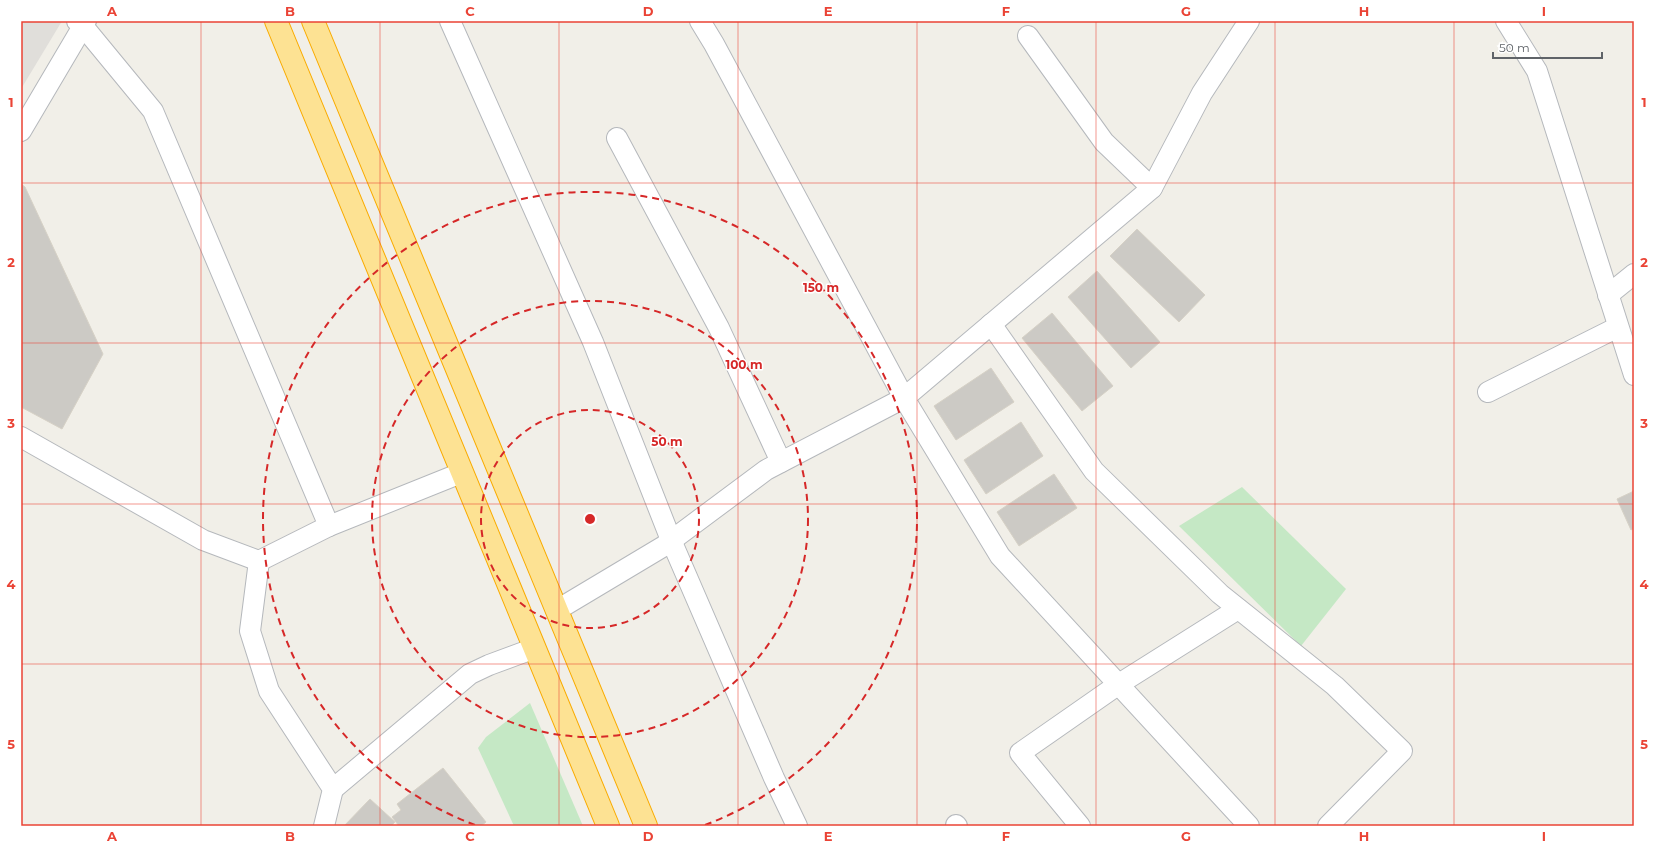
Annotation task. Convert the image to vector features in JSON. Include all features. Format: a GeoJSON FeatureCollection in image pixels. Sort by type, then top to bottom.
{"type":"FeatureCollection","features":[{"type":"Feature","properties":{"kind":"highway"},"geometry":{"type":"LineString","coordinates":[[276,21],[461,473],[608,826]]}},
{"type":"Feature","properties":{"kind":"highway"},"geometry":{"type":"LineString","coordinates":[[313,21],[646,826]]}},
{"type":"Feature","properties":{"kind":"street"},"geometry":{"type":"LineString","coordinates":[[450,21],[593,342],[671,540],[774,778],[797,826]]}},
{"type":"Feature","properties":{"kind":"street"},"geometry":{"type":"LineString","coordinates":[[700,21],[714,44],[904,398],[1000,556],[1249,826]]}},
{"type":"Feature","properties":{"kind":"street"},"geometry":{"type":"LineString","coordinates":[[557,610],[671,540],[766,470],[904,398],[1152,188],[1202,93],[1249,21]]}},
{"type":"Feature","properties":{"kind":"street"},"geometry":{"type":"LineString","coordinates":[[1506,21],[1537,71],[1634,375]]}},
{"type":"Feature","properties":{"kind":"street"},"geometry":{"type":"LineString","coordinates":[[21,131],[82,23],[153,112],[329,526]]}},
{"type":"Feature","properties":{"kind":"street"},"geometry":{"type":"LineString","coordinates":[[1028,36],[1104,142],[1152,188]]}},
{"type":"Feature","properties":{"kind":"street"},"geometry":{"type":"LineString","coordinates":[[617,138],[720,328],[781,462]]}},
{"type":"Feature","properties":{"kind":"street"},"geometry":{"type":"LineString","coordinates":[[1608,295],[1634,274]]}},
{"type":"Feature","properties":{"kind":"street"},"geometry":{"type":"LineString","coordinates":[[991,324],[1094,471],[1220,594],[1335,686],[1402,751],[1328,826]]}},
{"type":"Feature","properties":{"kind":"street"},"geometry":{"type":"LineString","coordinates":[[1488,392],[1618,327]]}},
{"type":"Feature","properties":{"kind":"street"},"geometry":{"type":"LineString","coordinates":[[21,437],[203,540],[259,561],[329,526],[461,473]]}},
{"type":"Feature","properties":{"kind":"street"},"geometry":{"type":"LineString","coordinates":[[259,561],[250,631],[269,691],[333,789]]}},
{"type":"Feature","properties":{"kind":"street"},"geometry":{"type":"LineString","coordinates":[[1080,826],[1020,753],[1119,684],[1238,609]]}},
{"type":"Feature","properties":{"kind":"street"},"geometry":{"type":"LineString","coordinates":[[324,826],[333,789],[470,674],[489,665],[535,648]]}},
{"type":"Feature","properties":{"kind":"shaded area"},"geometry":{"type":"Polygon","coordinates":[[[21,21],[62,21],[21,89],[21,21]]]}},
{"type":"Feature","properties":{"kind":"green space"},"geometry":{"type":"Polygon","coordinates":[[[1242,487],[1346,589],[1301,646],[1179,526],[1242,487]]]}},
{"type":"Feature","properties":{"kind":"green space"},"geometry":{"type":"Polygon","coordinates":[[[530,703],[583,826],[514,826],[478,748],[486,737],[530,703]]]}},
{"type":"Feature","properties":{"kind":"building"},"geometry":{"type":"Polygon","coordinates":[[[21,184],[25,187],[103,354],[62,429],[21,407],[21,184]]]}},
{"type":"Feature","properties":{"kind":"building"},"geometry":{"type":"Polygon","coordinates":[[[1137,229],[1205,295],[1179,322],[1110,256],[1137,229]]]}},
{"type":"Feature","properties":{"kind":"building"},"geometry":{"type":"Polygon","coordinates":[[[1097,271],[1160,342],[1131,368],[1068,297],[1097,271]]]}},
{"type":"Feature","properties":{"kind":"building"},"geometry":{"type":"Polygon","coordinates":[[[1052,313],[1113,386],[1082,411],[1022,338],[1052,313]]]}},
{"type":"Feature","properties":{"kind":"building"},"geometry":{"type":"Polygon","coordinates":[[[991,368],[1014,402],[956,440],[934,406],[991,368]]]}},
{"type":"Feature","properties":{"kind":"building"},"geometry":{"type":"Polygon","coordinates":[[[1021,422],[1043,456],[986,494],[964,460],[1021,422]]]}},
{"type":"Feature","properties":{"kind":"building"},"geometry":{"type":"Polygon","coordinates":[[[1054,474],[1077,508],[1019,546],[997,512],[1054,474]]]}},
{"type":"Feature","properties":{"kind":"building"},"geometry":{"type":"Polygon","coordinates":[[[1634,491],[1634,528],[1631,530],[1617,499],[1634,491]]]}},
{"type":"Feature","properties":{"kind":"building"},"geometry":{"type":"Polygon","coordinates":[[[443,768],[486,822],[481,826],[399,826],[392,817],[401,810],[397,804],[443,768]]]}},
{"type":"Feature","properties":{"kind":"building"},"geometry":{"type":"Polygon","coordinates":[[[370,799],[395,822],[391,826],[344,826],[370,799]]]}}]}
